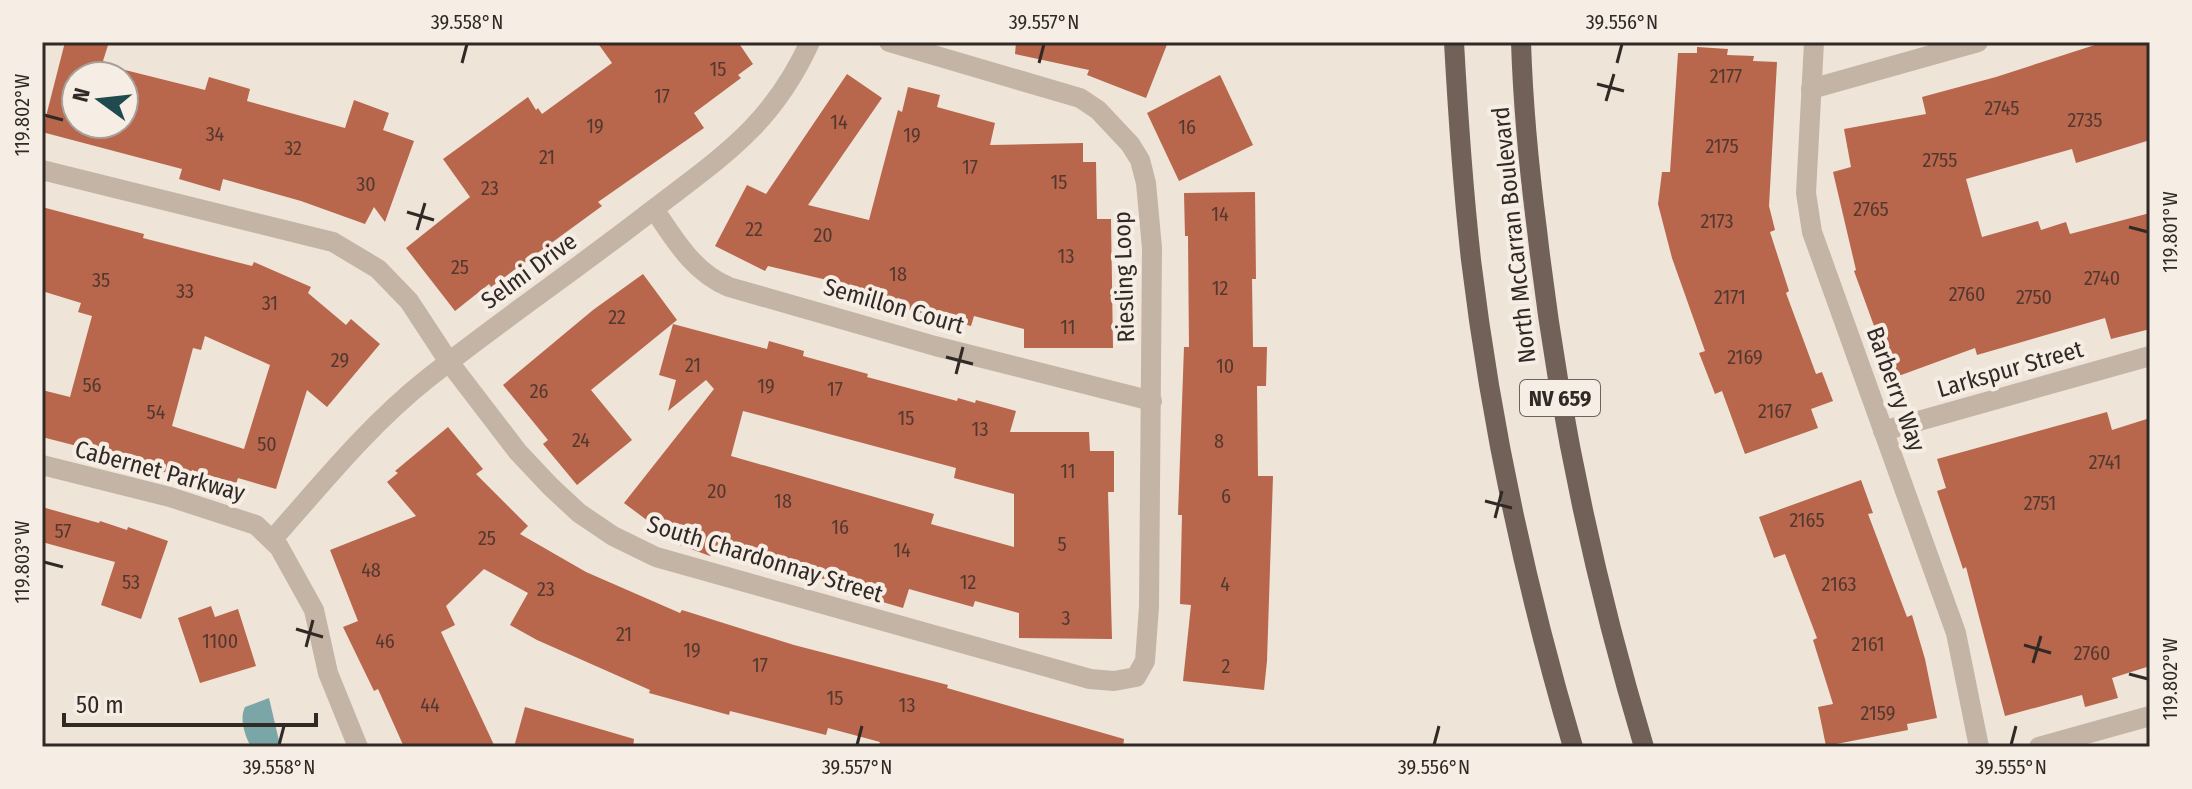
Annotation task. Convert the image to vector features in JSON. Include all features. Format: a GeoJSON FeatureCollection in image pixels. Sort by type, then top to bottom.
{"type":"FeatureCollection","features":[{"type":"Feature","properties":{"kind":"main road","name":"North McCarran Boulevard"},"geometry":{"type":"LineString","coordinates":[[1454,42],[1471,260],[1493,410],[1521,549],[1548,662],[1573,747]]}},
{"type":"Feature","properties":{"kind":"main road","name":"North McCarran Boulevard"},"geometry":{"type":"LineString","coordinates":[[1521,42],[1532,194],[1546,315],[1565,429],[1619,664],[1644,747]]}},
{"type":"Feature","properties":{"kind":"street","name":"Selmi Drive"},"geometry":{"type":"LineString","coordinates":[[272,540],[377,425],[425,380],[714,164],[753,131],[781,95],[810,42]]}},
{"type":"Feature","properties":{"kind":"street","name":"Riesling Loop"},"geometry":{"type":"LineString","coordinates":[[889,42],[1080,98],[1098,110],[1130,144],[1140,160],[1146,183],[1152,248],[1152,401],[1149,607],[1145,661],[1136,677]]}},
{"type":"Feature","properties":{"kind":"street","name":"Barberry Way"},"geometry":{"type":"LineString","coordinates":[[1814,42],[1806,193],[1812,232],[1956,633],[1979,747]]}},
{"type":"Feature","properties":{"kind":"street"},"geometry":{"type":"LineString","coordinates":[[1811,89],[1978,42]]}},
{"type":"Feature","properties":{"kind":"street","name":"South Chardonnay Street"},"geometry":{"type":"LineString","coordinates":[[42,170],[333,242],[378,269],[409,301],[449,362],[518,452],[550,486],[602,529],[656,557],[1090,679],[1114,681],[1136,677]]}},
{"type":"Feature","properties":{"kind":"street","name":"Semillon Court"},"geometry":{"type":"LineString","coordinates":[[654,209],[697,267],[709,278],[729,287],[935,346],[1152,401]]}},
{"type":"Feature","properties":{"kind":"street","name":"Larkspur Street"},"geometry":{"type":"LineString","coordinates":[[1883,431],[2150,356]]}},
{"type":"Feature","properties":{"kind":"street","name":"Cabernet Parkway"},"geometry":{"type":"LineString","coordinates":[[42,465],[170,497],[256,525],[279,547],[314,610],[328,673],[358,747]]}},
{"type":"Feature","properties":{"kind":"street"},"geometry":{"type":"LineString","coordinates":[[2039,747],[2150,716]]}},
{"type":"Feature","properties":{"kind":"water"},"geometry":{"type":"Polygon","coordinates":[[[269,698],[280,745],[251,747],[245,733],[243,712],[245,707],[269,698]]]}},
{"type":"Feature","properties":{"kind":"building"},"geometry":{"type":"Polygon","coordinates":[[[65,42],[109,42],[103,60],[60,60],[65,42]]]}},
{"type":"Feature","properties":{"kind":"building"},"geometry":{"type":"Polygon","coordinates":[[[597,42],[738,42],[753,64],[738,75],[741,78],[694,113],[704,128],[598,202],[602,206],[455,311],[406,248],[470,197],[443,159],[528,97],[542,114],[612,63],[597,42]]]}},
{"type":"Feature","properties":{"kind":"building"},"geometry":{"type":"Polygon","coordinates":[[[1016,42],[1168,42],[1146,98],[1087,75],[1089,70],[1015,54],[1016,42]]]}},
{"type":"Feature","properties":{"kind":"building"},"geometry":{"type":"Polygon","coordinates":[[[2104,42],[2150,42],[2150,140],[2076,163],[2072,149],[1966,179],[1982,237],[2038,221],[2041,230],[2066,222],[2070,234],[2150,213],[2150,329],[2111,339],[2105,318],[1977,355],[1975,348],[1893,378],[1854,271],[1833,172],[1851,167],[1844,129],[1926,114],[1922,97],[2104,42]]]}},
{"type":"Feature","properties":{"kind":"building"},"geometry":{"type":"Polygon","coordinates":[[[1697,47],[1728,49],[1727,55],[1754,56],[1753,61],[1777,62],[1769,206],[1775,230],[1770,232],[1789,291],[1786,293],[1816,374],[1822,372],[1833,401],[1811,409],[1818,428],[1745,454],[1722,391],[1715,394],[1699,353],[1705,351],[1672,258],[1658,204],[1662,172],[1670,172],[1678,53],[1697,53],[1697,47]]]}},
{"type":"Feature","properties":{"kind":"building"},"geometry":{"type":"Polygon","coordinates":[[[60,62],[60,137],[42,132],[60,62]]]}},
{"type":"Feature","properties":{"kind":"building"},"geometry":{"type":"Polygon","coordinates":[[[140,74],[205,90],[209,77],[250,89],[247,101],[345,128],[354,100],[389,113],[383,130],[414,141],[385,222],[374,207],[365,224],[301,201],[223,179],[220,191],[179,179],[182,169],[72,140],[140,140],[140,74]]]}},
{"type":"Feature","properties":{"kind":"building"},"geometry":{"type":"Polygon","coordinates":[[[847,74],[882,98],[808,205],[869,220],[898,110],[902,112],[908,87],[940,95],[937,107],[995,123],[990,145],[1083,143],[1083,162],[1096,162],[1097,219],[1111,219],[1113,348],[1024,348],[1024,329],[974,316],[971,326],[899,307],[897,313],[862,304],[865,289],[768,266],[765,271],[715,246],[747,185],[766,194],[847,74]]]}},
{"type":"Feature","properties":{"kind":"building"},"geometry":{"type":"Polygon","coordinates":[[[1220,75],[1253,145],[1179,181],[1147,113],[1220,75]]]}},
{"type":"Feature","properties":{"kind":"building"},"geometry":{"type":"Polygon","coordinates":[[[1255,192],[1253,347],[1267,347],[1266,386],[1257,386],[1258,476],[1273,476],[1264,690],[1183,681],[1191,605],[1180,604],[1182,515],[1178,515],[1184,347],[1189,347],[1188,236],[1185,236],[1184,193],[1255,192]]]}},
{"type":"Feature","properties":{"kind":"building"},"geometry":{"type":"Polygon","coordinates":[[[42,207],[144,234],[143,238],[252,266],[254,262],[311,287],[308,293],[346,325],[351,319],[380,344],[327,407],[307,390],[276,489],[238,478],[236,484],[192,470],[190,480],[158,470],[159,467],[42,437],[42,390],[70,397],[92,316],[78,312],[81,303],[42,291],[42,207]],[[205,336],[201,350],[193,348],[172,426],[244,449],[270,365],[205,336]]]}},
{"type":"Feature","properties":{"kind":"building"},"geometry":{"type":"Polygon","coordinates":[[[643,274],[677,320],[591,390],[632,440],[577,485],[543,444],[548,440],[503,385],[593,310],[643,274]]]}},
{"type":"Feature","properties":{"kind":"building"},"geometry":{"type":"Polygon","coordinates":[[[673,324],[767,349],[769,341],[804,351],[803,356],[868,374],[867,377],[957,401],[958,398],[975,403],[976,400],[1016,411],[1010,432],[1089,432],[1090,451],[1114,451],[1114,492],[1108,492],[1112,639],[1019,638],[1019,613],[975,601],[973,607],[909,589],[903,608],[869,598],[871,591],[779,568],[778,573],[680,545],[624,503],[714,389],[706,380],[668,411],[676,380],[659,375],[673,324]],[[743,411],[731,456],[934,514],[931,524],[1014,547],[1014,494],[954,478],[956,468],[743,411]]]}},
{"type":"Feature","properties":{"kind":"building"},"geometry":{"type":"Polygon","coordinates":[[[2107,412],[2112,430],[2150,418],[2150,666],[2112,678],[2118,698],[2085,707],[2082,695],[2005,716],[1966,567],[1963,569],[1937,491],[1946,488],[1937,459],[2107,412]]]}},
{"type":"Feature","properties":{"kind":"building"},"geometry":{"type":"Polygon","coordinates":[[[448,427],[483,469],[476,474],[528,526],[520,534],[586,572],[680,613],[682,610],[794,645],[948,685],[947,688],[1124,739],[1123,747],[878,747],[880,742],[828,728],[826,735],[730,711],[729,715],[649,693],[650,690],[510,625],[528,593],[484,569],[446,606],[455,625],[441,632],[495,747],[404,747],[378,689],[374,691],[343,627],[358,621],[330,550],[416,516],[387,482],[398,473],[395,471],[448,427]]]}},
{"type":"Feature","properties":{"kind":"building"},"geometry":{"type":"Polygon","coordinates":[[[1861,480],[1873,513],[1868,514],[1907,617],[1912,615],[1937,718],[1907,724],[1908,730],[1826,746],[1818,707],[1833,704],[1813,640],[1817,638],[1785,554],[1774,558],[1759,517],[1861,480]]]}},
{"type":"Feature","properties":{"kind":"building"},"geometry":{"type":"Polygon","coordinates":[[[42,507],[127,530],[128,527],[168,541],[141,619],[101,605],[115,562],[42,542],[42,507]]]}},
{"type":"Feature","properties":{"kind":"building"},"geometry":{"type":"Polygon","coordinates":[[[211,606],[215,617],[238,609],[256,666],[200,683],[178,618],[211,606]]]}},
{"type":"Feature","properties":{"kind":"building"},"geometry":{"type":"Polygon","coordinates":[[[525,707],[634,739],[633,747],[514,747],[525,707]]]}}]}
